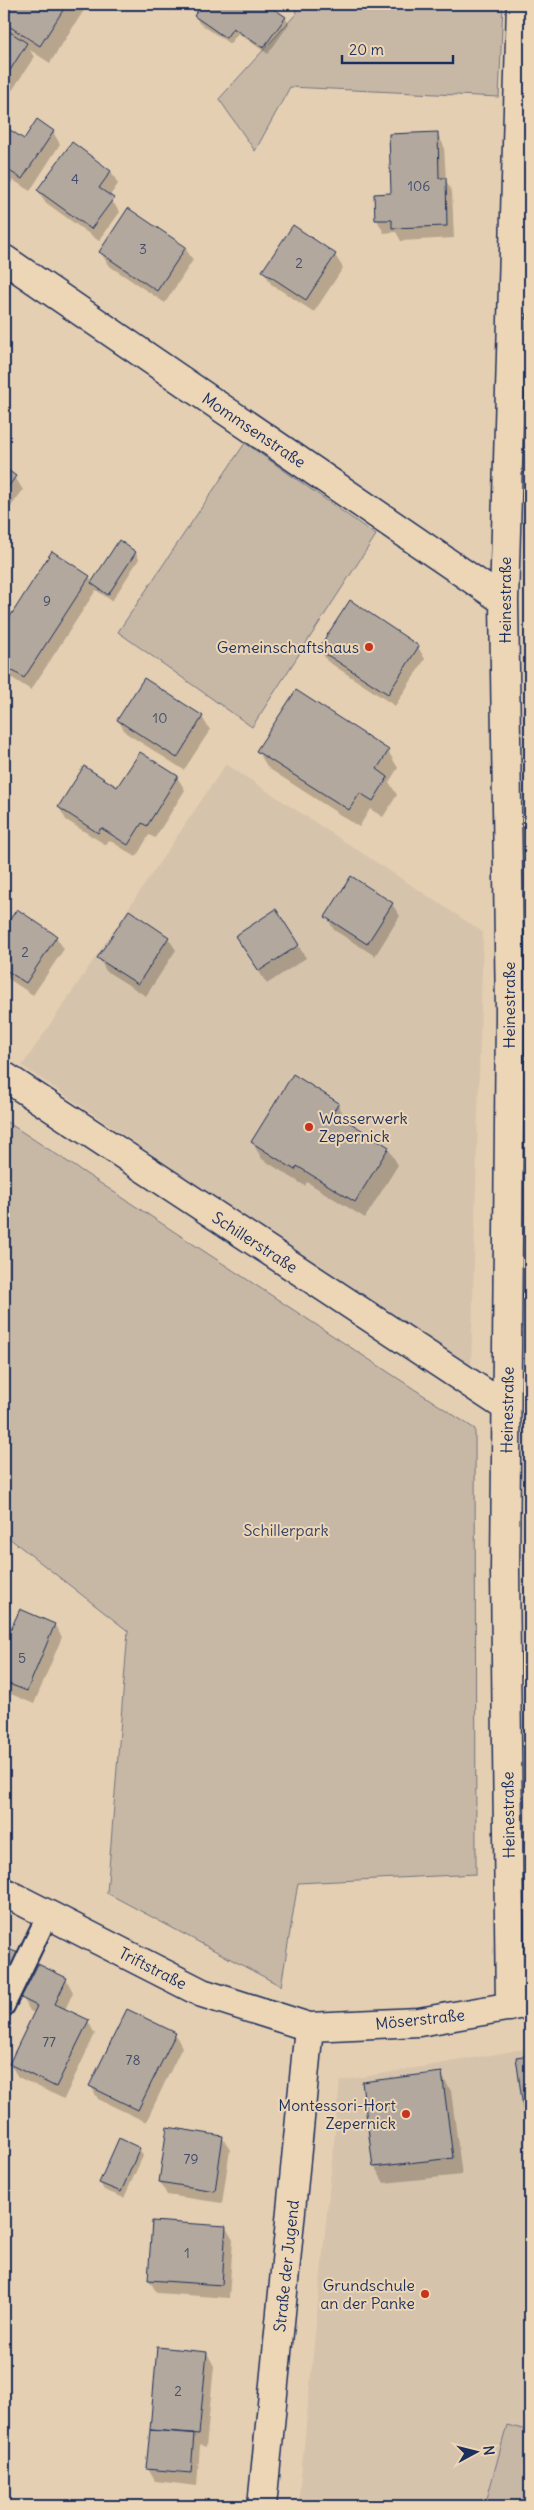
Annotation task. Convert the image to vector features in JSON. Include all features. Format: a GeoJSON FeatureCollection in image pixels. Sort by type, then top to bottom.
{"type":"FeatureCollection","features":[{"type":"Feature","properties":{"kind":"street","name":"Heinestraße"},"geometry":{"type":"LineString","coordinates":[[520,2005],[505,1581],[506,1408],[520,1012],[504,601],[521,4]]}},
{"type":"Feature","properties":{"kind":"street","name":"Mommsenstraße"},"geometry":{"type":"LineString","coordinates":[[4,259],[504,601]]}},
{"type":"Feature","properties":{"kind":"street","name":"Schillerstraße"},"geometry":{"type":"LineString","coordinates":[[4,1076],[506,1408]]}},
{"type":"Feature","properties":{"kind":"street","name":"Triftstraße"},"geometry":{"type":"LineString","coordinates":[[4,1892],[202,1993],[309,2026]]}},
{"type":"Feature","properties":{"kind":"street","name":"Möserstraße"},"geometry":{"type":"LineString","coordinates":[[309,2026],[419,2022],[520,2005]]}},
{"type":"Feature","properties":{"kind":"street","name":"Straße der Jugend"},"geometry":{"type":"LineString","coordinates":[[262,2506],[309,2026]]}},
{"type":"Feature","properties":{"kind":"lane"},"geometry":{"type":"LineString","coordinates":[[4,2006],[48,1914]]}},
{"type":"Feature","properties":{"kind":"shaded area"},"geometry":{"type":"Polygon","coordinates":[[[226,764],[483,932],[471,1371],[22,1066],[226,764]]]}},
{"type":"Feature","properties":{"kind":"shaded area","name":"Grundschule an der Panke"},"geometry":{"type":"Polygon","coordinates":[[[530,2048],[530,2506],[298,2506],[340,2081],[530,2048]]]}},
{"type":"Feature","properties":{"kind":"green space"},"geometry":{"type":"Polygon","coordinates":[[[295,4],[503,4],[499,97],[290,87],[255,151],[219,99],[296,14],[295,4]]]}},
{"type":"Feature","properties":{"kind":"green space"},"geometry":{"type":"Polygon","coordinates":[[[245,443],[376,535],[252,727],[118,632],[245,443]]]}},
{"type":"Feature","properties":{"kind":"green space","name":"Schillerpark"},"geometry":{"type":"Polygon","coordinates":[[[4,1120],[475,1429],[476,1874],[298,1883],[281,1986],[107,1893],[128,1631],[4,1534],[4,1120]]]}},
{"type":"Feature","properties":{"kind":"green space"},"geometry":{"type":"Polygon","coordinates":[[[507,2425],[530,2431],[530,2506],[485,2506],[507,2425]]]}},
{"type":"Feature","properties":{"kind":"building"},"geometry":{"type":"Polygon","coordinates":[[[4,4],[67,4],[40,46],[4,23],[4,4]]]}},
{"type":"Feature","properties":{"kind":"building"},"geometry":{"type":"Polygon","coordinates":[[[195,4],[267,4],[286,17],[263,48],[233,28],[226,38],[194,16],[200,7],[195,4]]]}},
{"type":"Feature","properties":{"kind":"building"},"geometry":{"type":"Polygon","coordinates":[[[4,28],[27,43],[4,80],[4,28]]]}},
{"type":"Feature","properties":{"kind":"building"},"geometry":{"type":"Polygon","coordinates":[[[37,119],[54,131],[22,179],[5,168],[4,170],[4,126],[24,139],[37,119]]]}},
{"type":"Feature","properties":{"kind":"building"},"geometry":{"type":"Polygon","coordinates":[[[438,132],[439,178],[446,178],[447,226],[392,228],[392,220],[375,220],[374,194],[391,193],[389,134],[438,132]]]}},
{"type":"Feature","properties":{"kind":"building"},"geometry":{"type":"Polygon","coordinates":[[[72,142],[111,171],[99,188],[114,198],[91,229],[37,190],[72,142]]]}},
{"type":"Feature","properties":{"kind":"building"},"geometry":{"type":"Polygon","coordinates":[[[128,208],[186,247],[157,291],[99,252],[128,208]]]}},
{"type":"Feature","properties":{"kind":"building"},"geometry":{"type":"Polygon","coordinates":[[[293,225],[336,254],[306,300],[262,271],[293,225]]]}},
{"type":"Feature","properties":{"kind":"building"},"geometry":{"type":"Polygon","coordinates":[[[4,467],[16,476],[4,493],[4,467]]]}},
{"type":"Feature","properties":{"kind":"building"},"geometry":{"type":"Polygon","coordinates":[[[119,540],[136,552],[108,595],[91,583],[119,540]]]}},
{"type":"Feature","properties":{"kind":"building"},"geometry":{"type":"Polygon","coordinates":[[[52,551],[90,576],[24,678],[4,665],[4,626],[52,551]]]}},
{"type":"Feature","properties":{"kind":"building","name":"Gemeinschaftshaus"},"geometry":{"type":"Polygon","coordinates":[[[350,600],[419,646],[388,694],[318,649],[350,600]]]}},
{"type":"Feature","properties":{"kind":"building"},"geometry":{"type":"Polygon","coordinates":[[[144,678],[203,716],[177,758],[117,720],[144,678]]]}},
{"type":"Feature","properties":{"kind":"building"},"geometry":{"type":"Polygon","coordinates":[[[296,690],[389,750],[377,769],[388,777],[373,801],[360,793],[349,810],[256,751],[296,690]]]}},
{"type":"Feature","properties":{"kind":"building"},"geometry":{"type":"Polygon","coordinates":[[[140,752],[178,776],[147,826],[142,823],[128,845],[101,828],[98,833],[58,807],[84,766],[117,787],[140,752]]]}},
{"type":"Feature","properties":{"kind":"building"},"geometry":{"type":"Polygon","coordinates":[[[351,876],[393,903],[367,944],[325,917],[351,876]]]}},
{"type":"Feature","properties":{"kind":"building"},"geometry":{"type":"Polygon","coordinates":[[[17,909],[57,936],[26,983],[4,969],[4,928],[17,909]]]}},
{"type":"Feature","properties":{"kind":"building"},"geometry":{"type":"Polygon","coordinates":[[[276,909],[299,945],[259,971],[235,936],[276,909]]]}},
{"type":"Feature","properties":{"kind":"building"},"geometry":{"type":"Polygon","coordinates":[[[129,910],[169,937],[138,984],[97,958],[129,910]]]}},
{"type":"Feature","properties":{"kind":"building","name":"Wasserwerk Zepernick"},"geometry":{"type":"Polygon","coordinates":[[[293,1074],[339,1103],[333,1112],[389,1147],[355,1202],[297,1166],[295,1170],[251,1142],[293,1074]]]}},
{"type":"Feature","properties":{"kind":"building"},"geometry":{"type":"Polygon","coordinates":[[[20,1609],[55,1624],[27,1691],[4,1682],[4,1631],[9,1633],[20,1609]]]}},
{"type":"Feature","properties":{"kind":"building"},"geometry":{"type":"Polygon","coordinates":[[[4,1947],[18,1953],[4,1983],[4,1947]]]}},
{"type":"Feature","properties":{"kind":"building"},"geometry":{"type":"Polygon","coordinates":[[[38,1964],[67,1978],[55,2004],[89,2020],[56,2087],[9,2064],[37,2006],[21,1998],[38,1964]]]}},
{"type":"Feature","properties":{"kind":"building"},"geometry":{"type":"Polygon","coordinates":[[[127,2009],[176,2033],[138,2110],[89,2086],[127,2009]]]}},
{"type":"Feature","properties":{"kind":"building"},"geometry":{"type":"Polygon","coordinates":[[[530,2055],[530,2159],[516,2057],[530,2055]]]}},
{"type":"Feature","properties":{"kind":"building"},"geometry":{"type":"Polygon","coordinates":[[[442,2072],[453,2158],[373,2167],[362,2082],[442,2072]]]}},
{"type":"Feature","properties":{"kind":"building"},"geometry":{"type":"Polygon","coordinates":[[[167,2127],[223,2136],[215,2191],[159,2182],[167,2127]]]}},
{"type":"Feature","properties":{"kind":"building"},"geometry":{"type":"Polygon","coordinates":[[[119,2138],[140,2148],[121,2192],[99,2183],[119,2138]]]}},
{"type":"Feature","properties":{"kind":"building"},"geometry":{"type":"Polygon","coordinates":[[[152,2221],[226,2226],[222,2285],[148,2280],[152,2221]]]}},
{"type":"Feature","properties":{"kind":"building"},"geometry":{"type":"Polygon","coordinates":[[[157,2347],[207,2352],[199,2434],[150,2430],[157,2347]]]}},
{"type":"Feature","properties":{"kind":"building"},"geometry":{"type":"Polygon","coordinates":[[[150,2430],[194,2433],[191,2473],[146,2469],[150,2430]]]}},
{"type":"Feature","properties":{"kind":"place","name":"Gemeinschaftshaus"},"geometry":{"type":"Point","coordinates":[369,647]}},
{"type":"Feature","properties":{"kind":"place","name":"Wasserwerk Zepernick"},"geometry":{"type":"Point","coordinates":[309,1127]}},
{"type":"Feature","properties":{"kind":"place","name":"Montessori-Hort Zepernick"},"geometry":{"type":"Point","coordinates":[406,2114]}},
{"type":"Feature","properties":{"kind":"place","name":"Grundschule an der Panke"},"geometry":{"type":"Point","coordinates":[425,2294]}}]}
